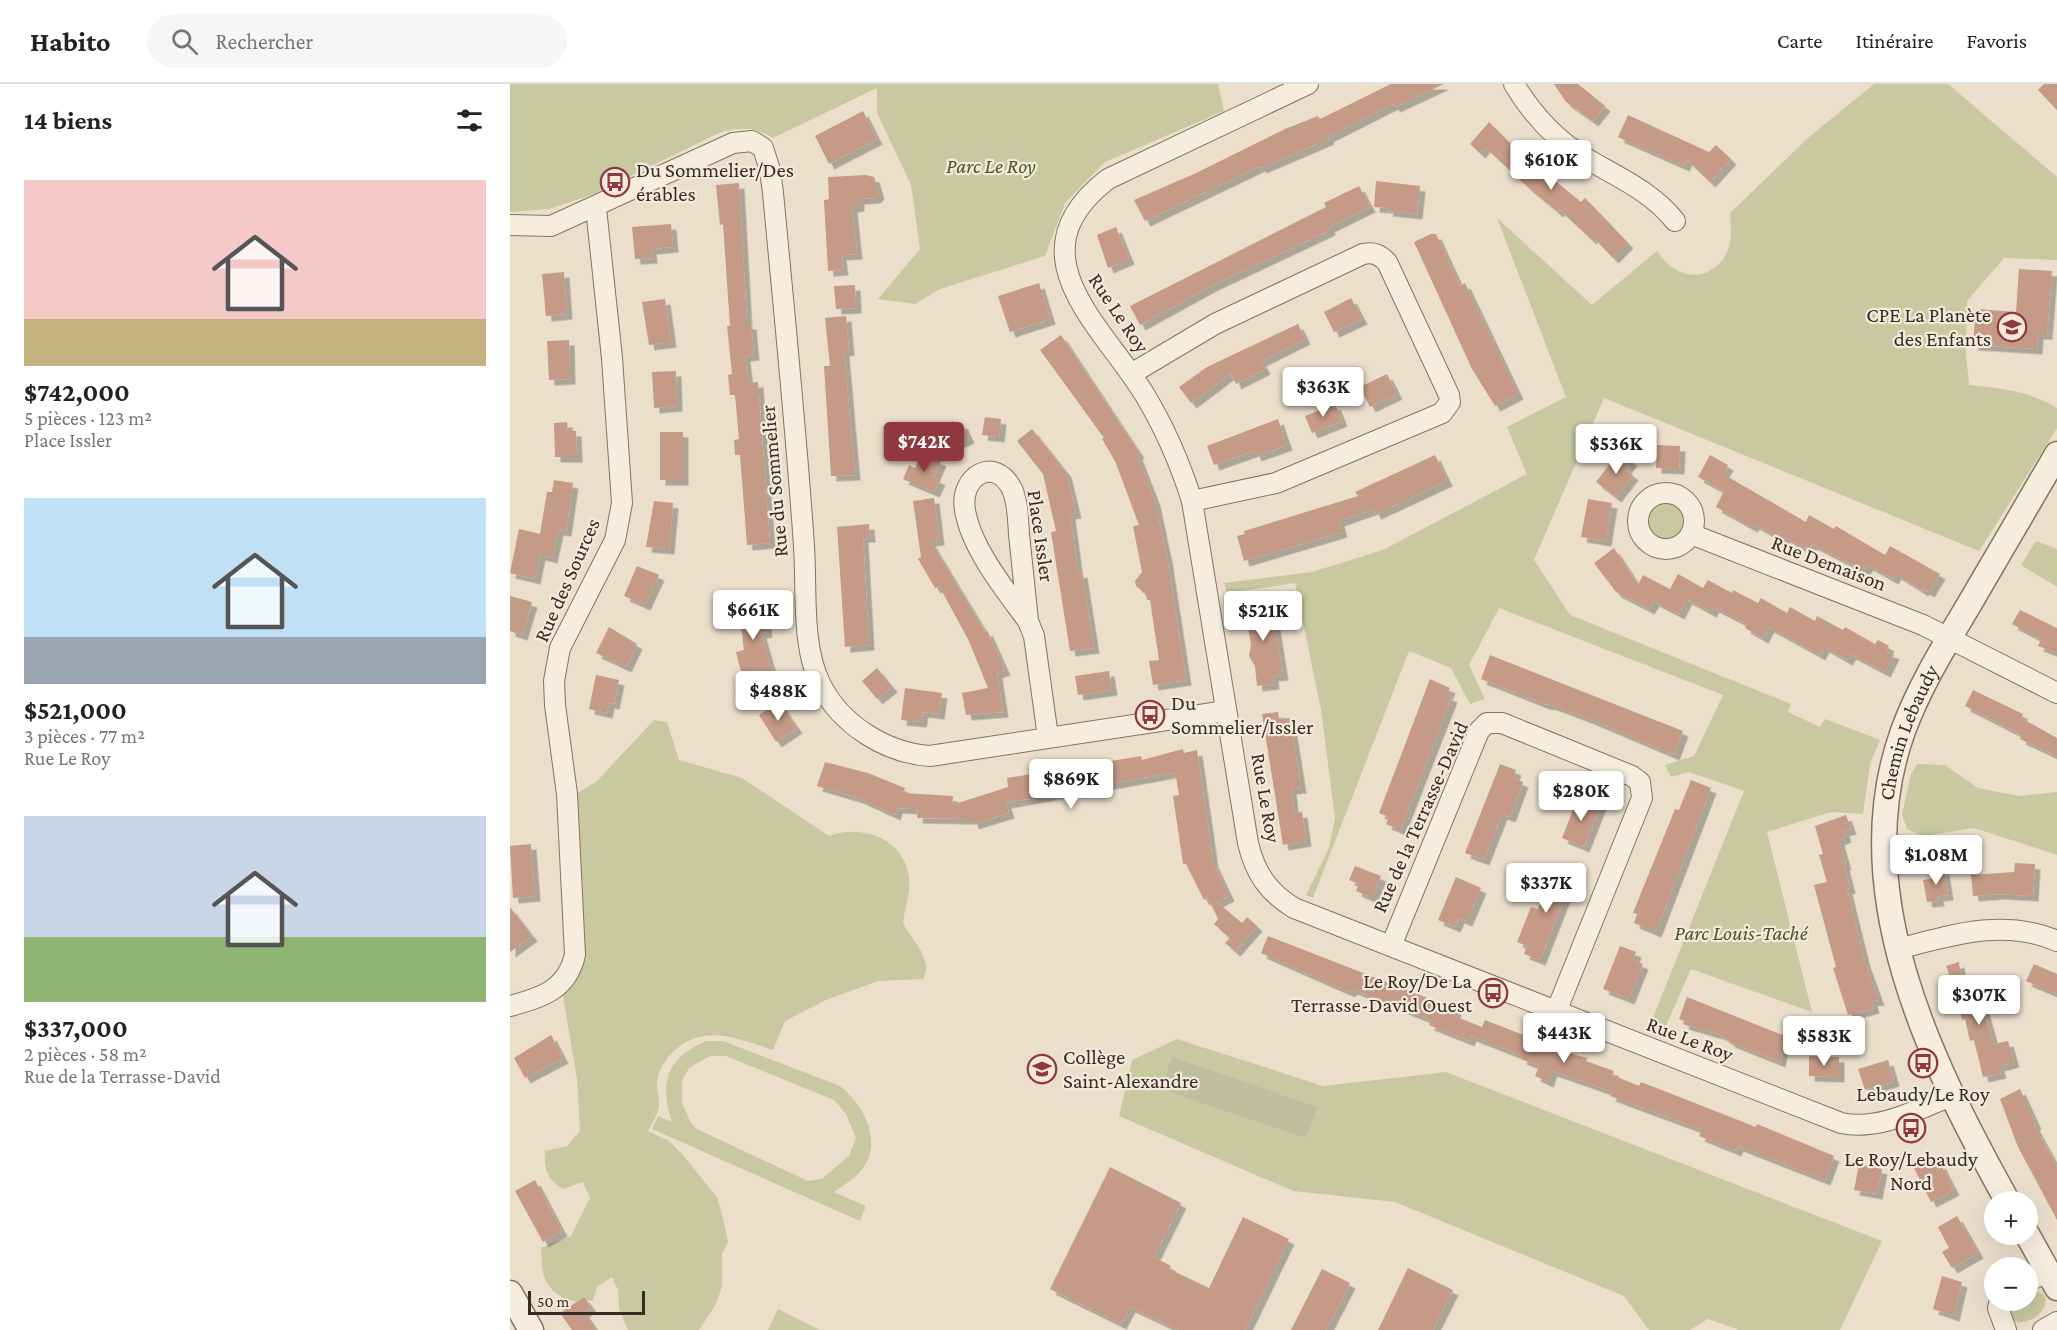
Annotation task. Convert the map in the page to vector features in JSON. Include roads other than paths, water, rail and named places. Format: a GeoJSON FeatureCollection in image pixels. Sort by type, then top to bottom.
{"type":"FeatureCollection","features":[{"type":"Feature","properties":{"kind":"street","name":"Rue Le Roy"},"geometry":{"type":"LineString","coordinates":[[1308,84],[1108,179],[1077,209],[1066,239],[1065,270],[1068,280],[1082,307],[1131,374],[1174,452],[1192,501],[1248,843],[1252,860],[1263,882],[1294,908],[1841,1124],[1857,1126],[1888,1122],[1951,1096]]}},
{"type":"Feature","properties":{"kind":"street"},"geometry":{"type":"LineString","coordinates":[[1514,84],[1535,115],[1565,144],[1653,197],[1675,220]]}},
{"type":"Feature","properties":{"kind":"street","name":"Rue du Sommelier"},"geometry":{"type":"LineString","coordinates":[[510,225],[551,226],[596,208],[733,143],[752,141],[763,148],[771,170],[804,547],[810,652],[820,683],[835,706],[860,730],[896,749],[913,755],[954,755],[1048,737],[1226,711]]}},
{"type":"Feature","properties":{"kind":"street","name":"Rue des Sources"},"geometry":{"type":"LineString","coordinates":[[510,1006],[542,998],[553,992],[568,977],[575,955],[567,794],[554,681],[560,648],[615,540],[622,503],[612,358],[596,208]]}},
{"type":"Feature","properties":{"kind":"street"},"geometry":{"type":"LineString","coordinates":[[1131,374],[1215,324],[1362,254],[1371,252],[1381,255],[1387,262],[1415,319],[1449,395],[1450,402],[1442,413],[1276,483],[1192,501]]}},
{"type":"Feature","properties":{"kind":"street","name":"Chemin Lebaudy"},"geometry":{"type":"LineString","coordinates":[[2002,1191],[1951,1096],[1916,1008],[1898,949],[1884,867],[1885,819],[1894,759],[1912,708],[1949,639],[2057,454]]}},
{"type":"Feature","properties":{"kind":"street","name":"Place Issler"},"geometry":{"type":"LineString","coordinates":[[1028,621],[1016,498],[1006,479],[998,474],[979,474],[970,480],[965,491],[964,509],[969,526],[1005,590],[1028,621],[1034,636],[1048,737]]}},
{"type":"Feature","properties":{"kind":"street","name":"Rue Demaison"},"geometry":{"type":"LineString","coordinates":[[1691,534],[1915,622],[2057,693]]}},
{"type":"Feature","properties":{"kind":"street","name":"Rue de la Terrasse-David"},"geometry":{"type":"LineString","coordinates":[[1391,946],[1479,731],[1487,723],[1502,723],[1632,776],[1643,789],[1642,798],[1556,1012]]}},
{"type":"Feature","properties":{"kind":"street"},"geometry":{"type":"LineString","coordinates":[[1898,949],[1949,935],[1991,929],[2030,932],[2057,941]]}},
{"type":"Feature","properties":{"kind":"street"},"geometry":{"type":"LineString","coordinates":[[2030,1245],[2044,1281]]}},
{"type":"Feature","properties":{"kind":"street"},"geometry":{"type":"LineString","coordinates":[[510,1293],[531,1330]]}},
{"type":"Feature","properties":{"kind":"street"},"geometry":{"type":"LineString","coordinates":[[1999,1311],[2006,1330]]}},
{"type":"Feature","properties":{"kind":"street"},"geometry":{"type":"LineString","coordinates":[[2043,1330],[2057,1322]]}},
{"type":"Feature","properties":{"kind":"place","name":"Du Sommelier/Des érables"},"geometry":{"type":"Point","coordinates":[615,182]}},
{"type":"Feature","properties":{"kind":"place","name":"CPE La Planète des Enfants"},"geometry":{"type":"Point","coordinates":[2012,327]}},
{"type":"Feature","properties":{"kind":"place","name":"Du Sommelier/Issler"},"geometry":{"type":"Point","coordinates":[1150,715]}},
{"type":"Feature","properties":{"kind":"place","name":"Le Roy/De La Terrasse-David Ouest"},"geometry":{"type":"Point","coordinates":[1493,993]}},
{"type":"Feature","properties":{"kind":"place","name":"Lebaudy/Le Roy"},"geometry":{"type":"Point","coordinates":[1923,1063]}},
{"type":"Feature","properties":{"kind":"place","name":"Collège Saint-Alexandre"},"geometry":{"type":"Point","coordinates":[1042,1069]}},
{"type":"Feature","properties":{"kind":"place","name":"Le Roy/Lebaudy Nord"},"geometry":{"type":"Point","coordinates":[1911,1128]}},
{"type":"Feature","properties":{"kind":"park label","name":"Parc Le Roy"},"geometry":{"type":"Point","coordinates":[991,166]}},
{"type":"Feature","properties":{"kind":"park label","name":"Parc Louis-Taché"},"geometry":{"type":"Point","coordinates":[1741,933]}}]}
